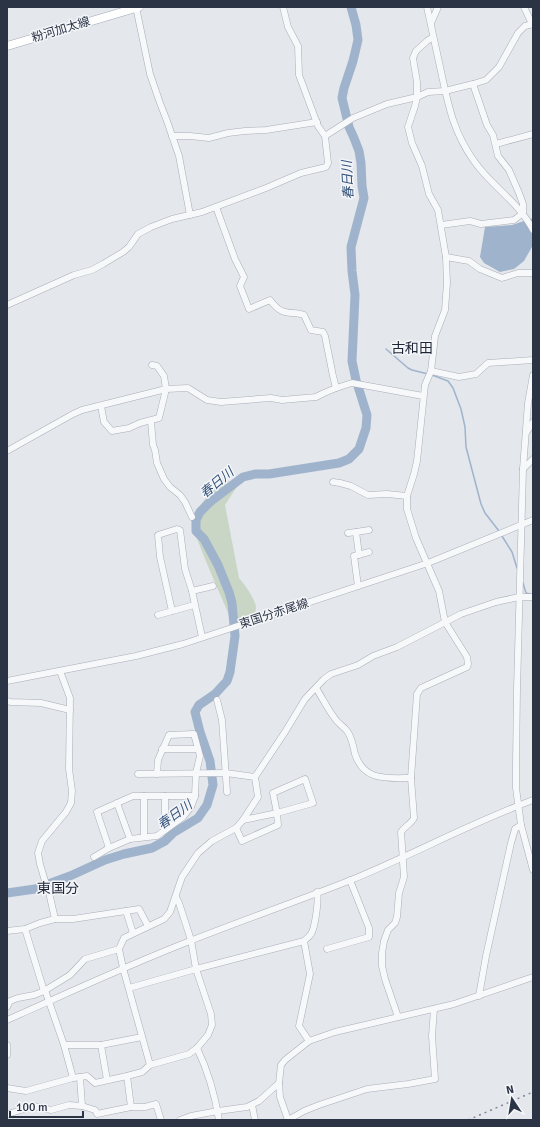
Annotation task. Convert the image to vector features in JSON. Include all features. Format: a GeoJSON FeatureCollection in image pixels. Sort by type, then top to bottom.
{"type":"FeatureCollection","features":[{"type":"Feature","properties":{"kind":"main road","name":"粉河加太線"},"geometry":{"type":"LineString","coordinates":[[7,46],[137,7]]}},
{"type":"Feature","properties":{"kind":"street"},"geometry":{"type":"LineString","coordinates":[[137,7],[150,74],[178,156],[190,215]]}},
{"type":"Feature","properties":{"kind":"street"},"geometry":{"type":"LineString","coordinates":[[7,305],[74,275],[92,270],[123,252],[129,247],[138,234],[151,227],[172,219],[216,207],[301,173],[326,167],[328,164],[325,136],[318,126],[299,75],[298,46],[288,27],[282,7]]}},
{"type":"Feature","properties":{"kind":"street"},"geometry":{"type":"LineString","coordinates":[[427,7],[445,91],[452,118],[462,143],[474,162],[485,175],[509,197],[533,230]]}},
{"type":"Feature","properties":{"kind":"street"},"geometry":{"type":"LineString","coordinates":[[431,23],[438,7]]}},
{"type":"Feature","properties":{"kind":"street"},"geometry":{"type":"LineString","coordinates":[[325,136],[343,123],[386,104],[416,97],[428,92],[445,91],[486,80],[499,67],[518,33],[525,26],[532,24],[524,7]]}},
{"type":"Feature","properties":{"kind":"street"},"geometry":{"type":"LineString","coordinates":[[398,1017],[385,979],[382,966],[382,953],[388,930],[395,923],[397,917],[404,877],[401,832],[404,827],[412,822],[414,818],[411,778],[417,694],[418,690],[421,688],[467,667],[468,664],[466,657],[445,622],[439,591],[416,538],[407,509],[407,496],[417,460],[423,396],[425,385],[431,371],[435,336],[445,310],[447,283],[446,257],[438,210],[429,194],[422,166],[412,143],[408,127],[415,106],[416,97],[417,82],[413,58],[416,51],[427,40],[433,37]]}},
{"type":"Feature","properties":{"kind":"street"},"geometry":{"type":"LineString","coordinates":[[441,225],[470,221],[481,224],[514,220],[522,214],[523,204],[519,193],[509,170],[498,156],[493,135],[487,125],[473,84]]}},
{"type":"Feature","properties":{"kind":"street"},"geometry":{"type":"LineString","coordinates":[[172,136],[209,138],[228,133],[266,130],[317,122]]}},
{"type":"Feature","properties":{"kind":"street"},"geometry":{"type":"LineString","coordinates":[[496,144],[533,134]]}},
{"type":"Feature","properties":{"kind":"street"},"geometry":{"type":"LineString","coordinates":[[216,207],[235,259],[244,277],[240,286],[249,309],[270,300],[282,312],[300,313],[304,315],[311,330],[323,332],[336,388]]}},
{"type":"Feature","properties":{"kind":"street"},"geometry":{"type":"LineString","coordinates":[[446,257],[469,261],[480,269],[502,278],[518,273],[533,273]]}},
{"type":"Feature","properties":{"kind":"street"},"geometry":{"type":"LineString","coordinates":[[431,371],[459,377],[476,374],[488,362],[533,360]]}},
{"type":"Feature","properties":{"kind":"street"},"geometry":{"type":"LineString","coordinates":[[101,406],[104,422],[112,431],[129,428],[140,423],[159,418],[166,388],[164,376],[157,366],[152,365]]}},
{"type":"Feature","properties":{"kind":"street"},"geometry":{"type":"LineString","coordinates":[[533,375],[528,403],[523,469],[516,766],[516,788],[521,825],[533,870]]}},
{"type":"Feature","properties":{"kind":"street"},"geometry":{"type":"LineString","coordinates":[[7,451],[73,414],[166,388],[188,388],[207,400],[221,402],[271,398],[282,400],[316,397],[352,383],[423,396]]}},
{"type":"Feature","properties":{"kind":"street"},"geometry":{"type":"LineString","coordinates":[[151,421],[153,445],[157,463],[164,479],[170,487],[180,495],[192,517]]}},
{"type":"Feature","properties":{"kind":"street"},"geometry":{"type":"LineString","coordinates":[[526,433],[533,422]]}},
{"type":"Feature","properties":{"kind":"street"},"geometry":{"type":"LineString","coordinates":[[523,469],[533,459]]}},
{"type":"Feature","properties":{"kind":"street"},"geometry":{"type":"LineString","coordinates":[[333,482],[351,486],[368,496],[387,494],[407,496]]}},
{"type":"Feature","properties":{"kind":"street","name":"東国分赤尾線"},"geometry":{"type":"LineString","coordinates":[[7,681],[136,656],[183,644],[428,563],[533,520]]}},
{"type":"Feature","properties":{"kind":"street"},"geometry":{"type":"LineString","coordinates":[[172,611],[160,557],[158,534],[177,529],[180,530],[185,569],[192,591],[202,637]]}},
{"type":"Feature","properties":{"kind":"street"},"geometry":{"type":"LineString","coordinates":[[348,533],[369,530]]}},
{"type":"Feature","properties":{"kind":"street"},"geometry":{"type":"LineString","coordinates":[[356,532],[359,554]]}},
{"type":"Feature","properties":{"kind":"street"},"geometry":{"type":"LineString","coordinates":[[358,586],[354,556],[369,552]]}},
{"type":"Feature","properties":{"kind":"street"},"geometry":{"type":"LineString","coordinates":[[192,591],[213,586]]}},
{"type":"Feature","properties":{"kind":"street"},"geometry":{"type":"LineString","coordinates":[[150,1065],[119,949],[124,938],[164,919],[170,912],[182,877],[198,853],[212,841],[236,828],[243,820],[258,797],[255,777],[305,699],[324,679],[331,674],[358,665],[373,656],[397,647],[461,614],[496,602],[533,597]]}},
{"type":"Feature","properties":{"kind":"street"},"geometry":{"type":"LineString","coordinates":[[158,615],[194,605]]}},
{"type":"Feature","properties":{"kind":"street"},"geometry":{"type":"LineString","coordinates":[[55,919],[38,853],[42,841],[72,803],[69,769],[70,698],[60,671]]}},
{"type":"Feature","properties":{"kind":"street"},"geometry":{"type":"LineString","coordinates":[[316,688],[336,719],[347,731],[359,764],[366,771],[379,778],[411,778]]}},
{"type":"Feature","properties":{"kind":"street"},"geometry":{"type":"LineString","coordinates":[[7,700],[41,703],[70,710]]}},
{"type":"Feature","properties":{"kind":"street"},"geometry":{"type":"LineString","coordinates":[[217,700],[222,720],[227,792]]}},
{"type":"Feature","properties":{"kind":"street"},"geometry":{"type":"LineString","coordinates":[[94,857],[109,848],[130,839],[157,836],[183,817],[191,807],[195,796],[199,773],[200,756],[194,734],[169,735],[158,760],[158,774]]}},
{"type":"Feature","properties":{"kind":"street"},"geometry":{"type":"LineString","coordinates":[[162,750],[198,749]]}},
{"type":"Feature","properties":{"kind":"street"},"geometry":{"type":"LineString","coordinates":[[138,774],[226,773],[255,777]]}},
{"type":"Feature","properties":{"kind":"street"},"geometry":{"type":"LineString","coordinates":[[236,828],[242,841],[278,825],[277,813],[273,793],[305,779],[313,803],[277,813],[243,820]]}},
{"type":"Feature","properties":{"kind":"street"},"geometry":{"type":"LineString","coordinates":[[109,848],[97,812],[133,796],[195,796]]}},
{"type":"Feature","properties":{"kind":"street"},"geometry":{"type":"LineString","coordinates":[[144,796],[144,837]]}},
{"type":"Feature","properties":{"kind":"street"},"geometry":{"type":"LineString","coordinates":[[165,796],[165,830]]}},
{"type":"Feature","properties":{"kind":"street"},"geometry":{"type":"LineString","coordinates":[[7,1020],[123,968],[191,940],[350,880],[403,858],[446,837],[518,805],[533,800]]}},
{"type":"Feature","properties":{"kind":"street"},"geometry":{"type":"LineString","coordinates":[[117,803],[130,839]]}},
{"type":"Feature","properties":{"kind":"street"},"geometry":{"type":"LineString","coordinates":[[479,996],[486,956],[511,843],[515,829],[521,825]]}},
{"type":"Feature","properties":{"kind":"street"},"geometry":{"type":"LineString","coordinates":[[327,949],[369,937],[369,928],[350,880]]}},
{"type":"Feature","properties":{"kind":"street"},"geometry":{"type":"LineString","coordinates":[[129,988],[304,941],[312,933],[318,897],[317,892]]}},
{"type":"Feature","properties":{"kind":"street"},"geometry":{"type":"LineString","coordinates":[[7,1088],[26,1091],[76,1077],[87,1076],[95,1083],[127,1076],[142,1072],[150,1065],[189,1054],[208,1036],[212,1025],[211,1014],[196,969],[191,940],[176,897]]}},
{"type":"Feature","properties":{"kind":"street"},"geometry":{"type":"LineString","coordinates":[[7,931],[25,929],[55,919],[73,919],[139,909],[148,926]]}},
{"type":"Feature","properties":{"kind":"street"},"geometry":{"type":"LineString","coordinates":[[126,911],[133,933]]}},
{"type":"Feature","properties":{"kind":"street"},"geometry":{"type":"LineString","coordinates":[[25,929],[76,1077],[82,1106]]}},
{"type":"Feature","properties":{"kind":"street"},"geometry":{"type":"LineString","coordinates":[[304,941],[310,974],[299,1026],[309,1040]]}},
{"type":"Feature","properties":{"kind":"street"},"geometry":{"type":"LineString","coordinates":[[7,1007],[10,1001],[34,995],[70,975],[85,959],[119,949]]}},
{"type":"Feature","properties":{"kind":"street"},"geometry":{"type":"LineString","coordinates":[[434,1009],[432,1036],[435,1079],[408,1084],[368,1088],[304,1111],[288,1120],[280,1097],[279,1083],[281,1065],[309,1040],[335,1032],[434,1009],[479,996],[533,977]]}},
{"type":"Feature","properties":{"kind":"street"},"geometry":{"type":"LineString","coordinates":[[64,1045],[101,1045],[142,1037]]}},
{"type":"Feature","properties":{"kind":"street"},"geometry":{"type":"LineString","coordinates":[[7,1045],[7,1055]]}},
{"type":"Feature","properties":{"kind":"street"},"geometry":{"type":"LineString","coordinates":[[101,1045],[107,1080]]}},
{"type":"Feature","properties":{"kind":"street"},"geometry":{"type":"LineString","coordinates":[[197,1048],[206,1069],[218,1111],[219,1120]]}},
{"type":"Feature","properties":{"kind":"street"},"geometry":{"type":"LineString","coordinates":[[127,1076],[131,1107]]}},
{"type":"Feature","properties":{"kind":"street"},"geometry":{"type":"LineString","coordinates":[[180,1120],[190,1116],[247,1107],[260,1101],[279,1083]]}},
{"type":"Feature","properties":{"kind":"street"},"geometry":{"type":"LineString","coordinates":[[8,1115],[34,1106],[51,1110],[69,1104],[95,1110],[97,1114],[131,1107],[145,1107],[156,1104],[161,1120]]}},
{"type":"Feature","properties":{"kind":"street"},"geometry":{"type":"LineString","coordinates":[[252,1105],[255,1120]]}},
{"type":"Feature","properties":{"kind":"green space"},"geometry":{"type":"Polygon","coordinates":[[[224,480],[238,485],[225,505],[239,578],[247,588],[256,605],[254,615],[232,622],[193,529],[195,514],[208,496],[224,480]]]}},
{"type":"Feature","properties":{"kind":"water"},"geometry":{"type":"Polygon","coordinates":[[[533,218],[533,245],[524,261],[514,269],[500,272],[484,263],[480,257],[485,227],[512,225],[533,218]]]}},
{"type":"Feature","properties":{"kind":"waterway","name":"春日川"},"geometry":{"type":"LineString","coordinates":[[7,893],[35,889],[70,876],[105,860],[152,848],[165,841],[173,833],[198,818],[207,805],[213,785],[210,761],[195,712],[199,705],[215,694],[227,681],[230,672],[235,636],[232,603],[229,592],[218,565],[204,539],[196,531],[196,520],[200,512],[210,502],[243,477],[255,474],[269,474],[339,463],[349,459],[359,449],[366,428],[367,415],[356,380],[352,361],[355,295],[351,247],[364,198],[359,151],[349,127],[342,98],[358,40],[351,7]]}},
{"type":"Feature","properties":{"kind":"waterway"},"geometry":{"type":"LineString","coordinates":[[386,349],[408,368],[428,374]]}},
{"type":"Feature","properties":{"kind":"waterway"},"geometry":{"type":"LineString","coordinates":[[432,375],[448,381],[453,388],[461,409],[465,427],[466,447],[481,504],[485,513],[499,531]]}},
{"type":"Feature","properties":{"kind":"waterway"},"geometry":{"type":"LineString","coordinates":[[502,536],[512,552],[517,568]]}},
{"type":"Feature","properties":{"kind":"waterway"},"geometry":{"type":"LineString","coordinates":[[523,583],[526,593],[530,594]]}},
{"type":"Feature","properties":{"kind":"railway"},"geometry":{"type":"LineString","coordinates":[[468,1120],[533,1092]]}},
{"type":"Feature","properties":{"kind":"district","name":"古和田"},"geometry":{"type":"Point","coordinates":[412,348]}},
{"type":"Feature","properties":{"kind":"district","name":"東国分"},"geometry":{"type":"Point","coordinates":[58,888]}}]}
